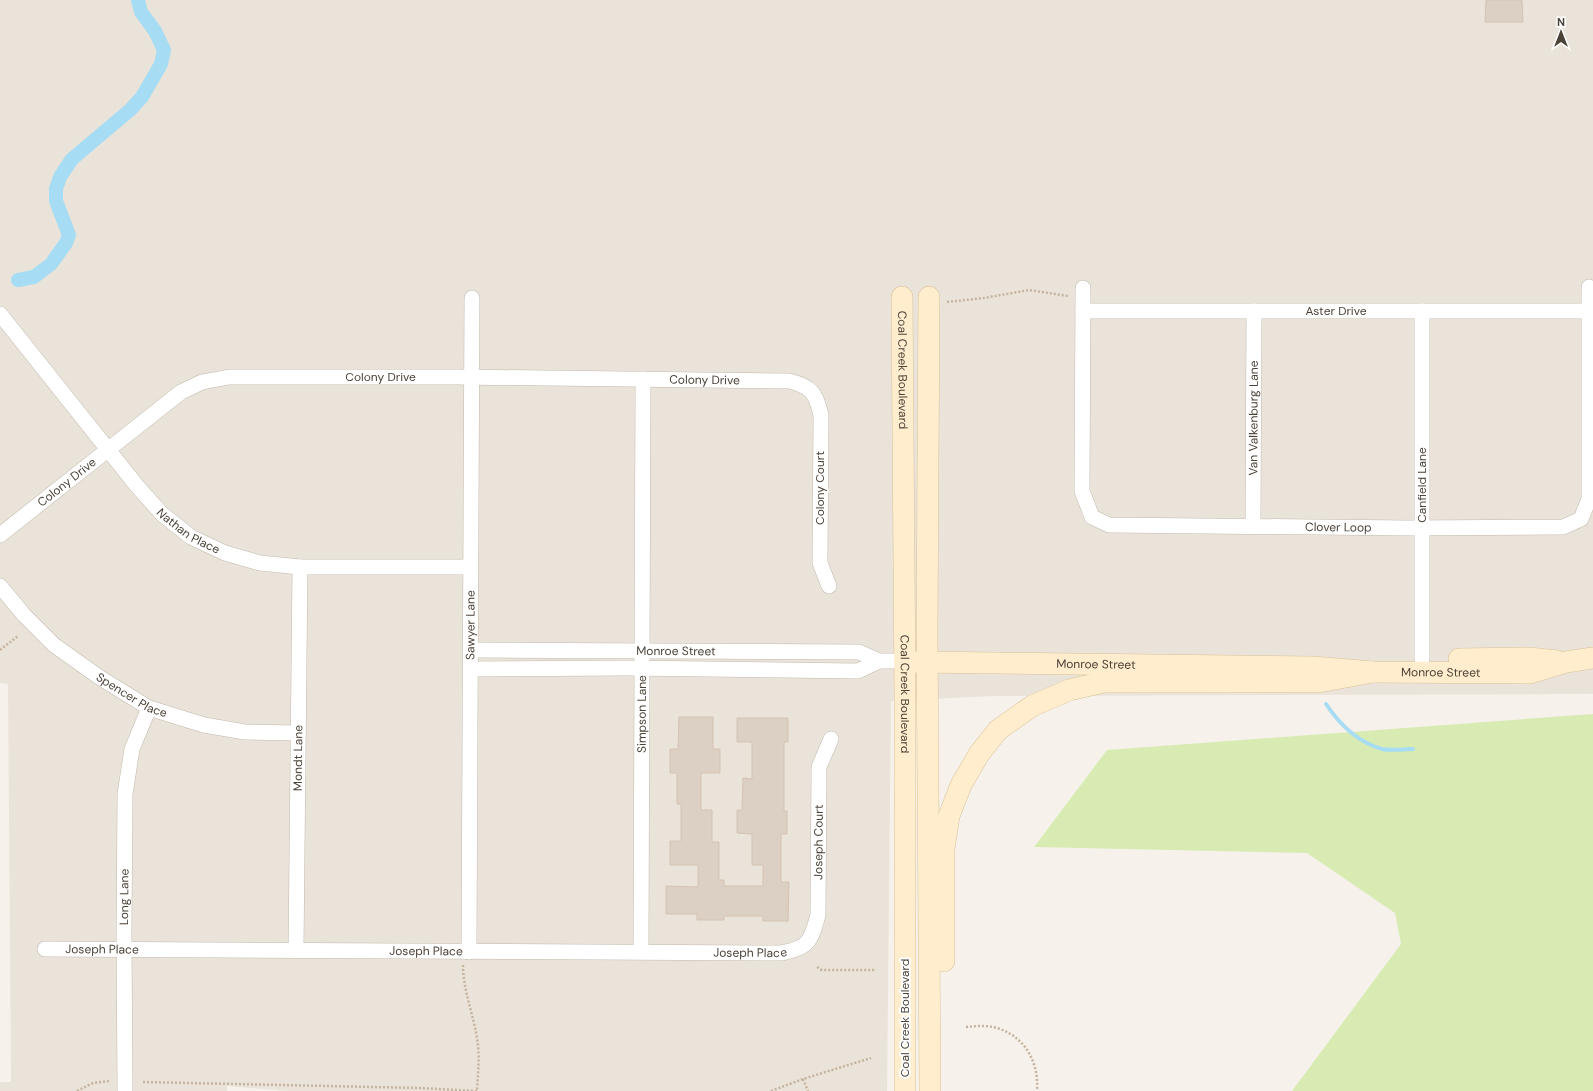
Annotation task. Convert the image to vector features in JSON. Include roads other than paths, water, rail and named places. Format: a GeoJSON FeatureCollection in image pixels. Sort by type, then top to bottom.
{"type":"FeatureCollection","features":[{"type":"Feature","properties":{"kind":"main road","name":"Coal Creek Boulevard"},"geometry":{"type":"LineString","coordinates":[[902,297],[905,661],[905,1091]]}},
{"type":"Feature","properties":{"kind":"main road","name":"Coal Creek Boulevard"},"geometry":{"type":"LineString","coordinates":[[930,1091],[927,662],[938,299]]}},
{"type":"Feature","properties":{"kind":"main road","name":"Monroe Street"},"geometry":{"type":"LineString","coordinates":[[1313,667],[1360,659],[1529,658],[1566,662]]}},
{"type":"Feature","properties":{"kind":"main road","name":"Monroe Street"},"geometry":{"type":"LineString","coordinates":[[905,661],[1313,667],[1373,672],[1530,673],[1566,662],[1593,658]]}},
{"type":"Feature","properties":{"kind":"main road"},"geometry":{"type":"LineString","coordinates":[[938,1091],[944,1048],[944,850],[949,816],[961,785],[979,754],[998,730],[1032,706],[1069,690],[1104,682],[1318,682],[1373,672]]}},
{"type":"Feature","properties":{"kind":"street","name":"Clover Loop"},"geometry":{"type":"LineString","coordinates":[[1083,288],[1082,491],[1092,517],[1109,525],[1422,528],[1563,527],[1581,519],[1589,499],[1591,396],[1589,287]]}},
{"type":"Feature","properties":{"kind":"street","name":"Sawyer Lane"},"geometry":{"type":"LineString","coordinates":[[466,957],[471,670],[470,567],[472,298]]}},
{"type":"Feature","properties":{"kind":"street","name":"Aster Drive"},"geometry":{"type":"LineString","coordinates":[[1083,311],[1589,311]]}},
{"type":"Feature","properties":{"kind":"street","name":"Van Valkenburg Lane"},"geometry":{"type":"LineString","coordinates":[[1254,311],[1254,526]]}},
{"type":"Feature","properties":{"kind":"street","name":"Canfield Lane"},"geometry":{"type":"LineString","coordinates":[[1422,311],[1422,659]]}},
{"type":"Feature","properties":{"kind":"street","name":"Nathan Place"},"geometry":{"type":"LineString","coordinates":[[0,314],[162,514],[191,537],[225,553],[260,563],[300,566],[470,567]]}},
{"type":"Feature","properties":{"kind":"street","name":"Colony Drive"},"geometry":{"type":"LineString","coordinates":[[0,535],[181,392],[202,382],[229,377],[472,377],[789,381],[802,384],[812,390]]}},
{"type":"Feature","properties":{"kind":"street","name":"Simpson Lane"},"geometry":{"type":"LineString","coordinates":[[641,952],[643,379]]}},
{"type":"Feature","properties":{"kind":"street","name":"Colony Court"},"geometry":{"type":"LineString","coordinates":[[812,390],[818,402],[820,415],[820,563],[829,586]]}},
{"type":"Feature","properties":{"kind":"street","name":"Mondt Lane"},"geometry":{"type":"LineString","coordinates":[[296,950],[300,566]]}},
{"type":"Feature","properties":{"kind":"street","name":"Spencer Place"},"geometry":{"type":"LineString","coordinates":[[0,586],[24,615],[54,645],[99,678],[149,708],[204,725],[245,732],[298,732]]}},
{"type":"Feature","properties":{"kind":"street","name":"Monroe Street"},"geometry":{"type":"LineString","coordinates":[[471,650],[859,652],[879,661],[905,661]]}},
{"type":"Feature","properties":{"kind":"street","name":"Monroe Street"},"geometry":{"type":"LineString","coordinates":[[471,670],[641,668],[858,671],[879,661]]}},
{"type":"Feature","properties":{"kind":"street","name":"Long Lane"},"geometry":{"type":"LineString","coordinates":[[125,1091],[125,794],[132,749],[149,708]]}},
{"type":"Feature","properties":{"kind":"street","name":"Joseph Court"},"geometry":{"type":"LineString","coordinates":[[806,945],[813,934],[818,915],[819,767],[831,739]]}},
{"type":"Feature","properties":{"kind":"street","name":"Joseph Place"},"geometry":{"type":"LineString","coordinates":[[45,949],[296,950],[466,957],[641,952],[781,953],[795,950],[806,945]]}},
{"type":"Feature","properties":{"kind":"waterway"},"geometry":{"type":"LineString","coordinates":[[18,280],[34,277],[51,264],[66,243],[69,235],[56,201],[56,189],[60,177],[72,159],[130,110],[142,97],[161,64],[164,50],[155,31],[141,12],[138,0]]}},
{"type":"Feature","properties":{"kind":"waterway"},"geometry":{"type":"LineString","coordinates":[[1326,704],[1343,726],[1365,742],[1386,750],[1413,749]]}}]}
